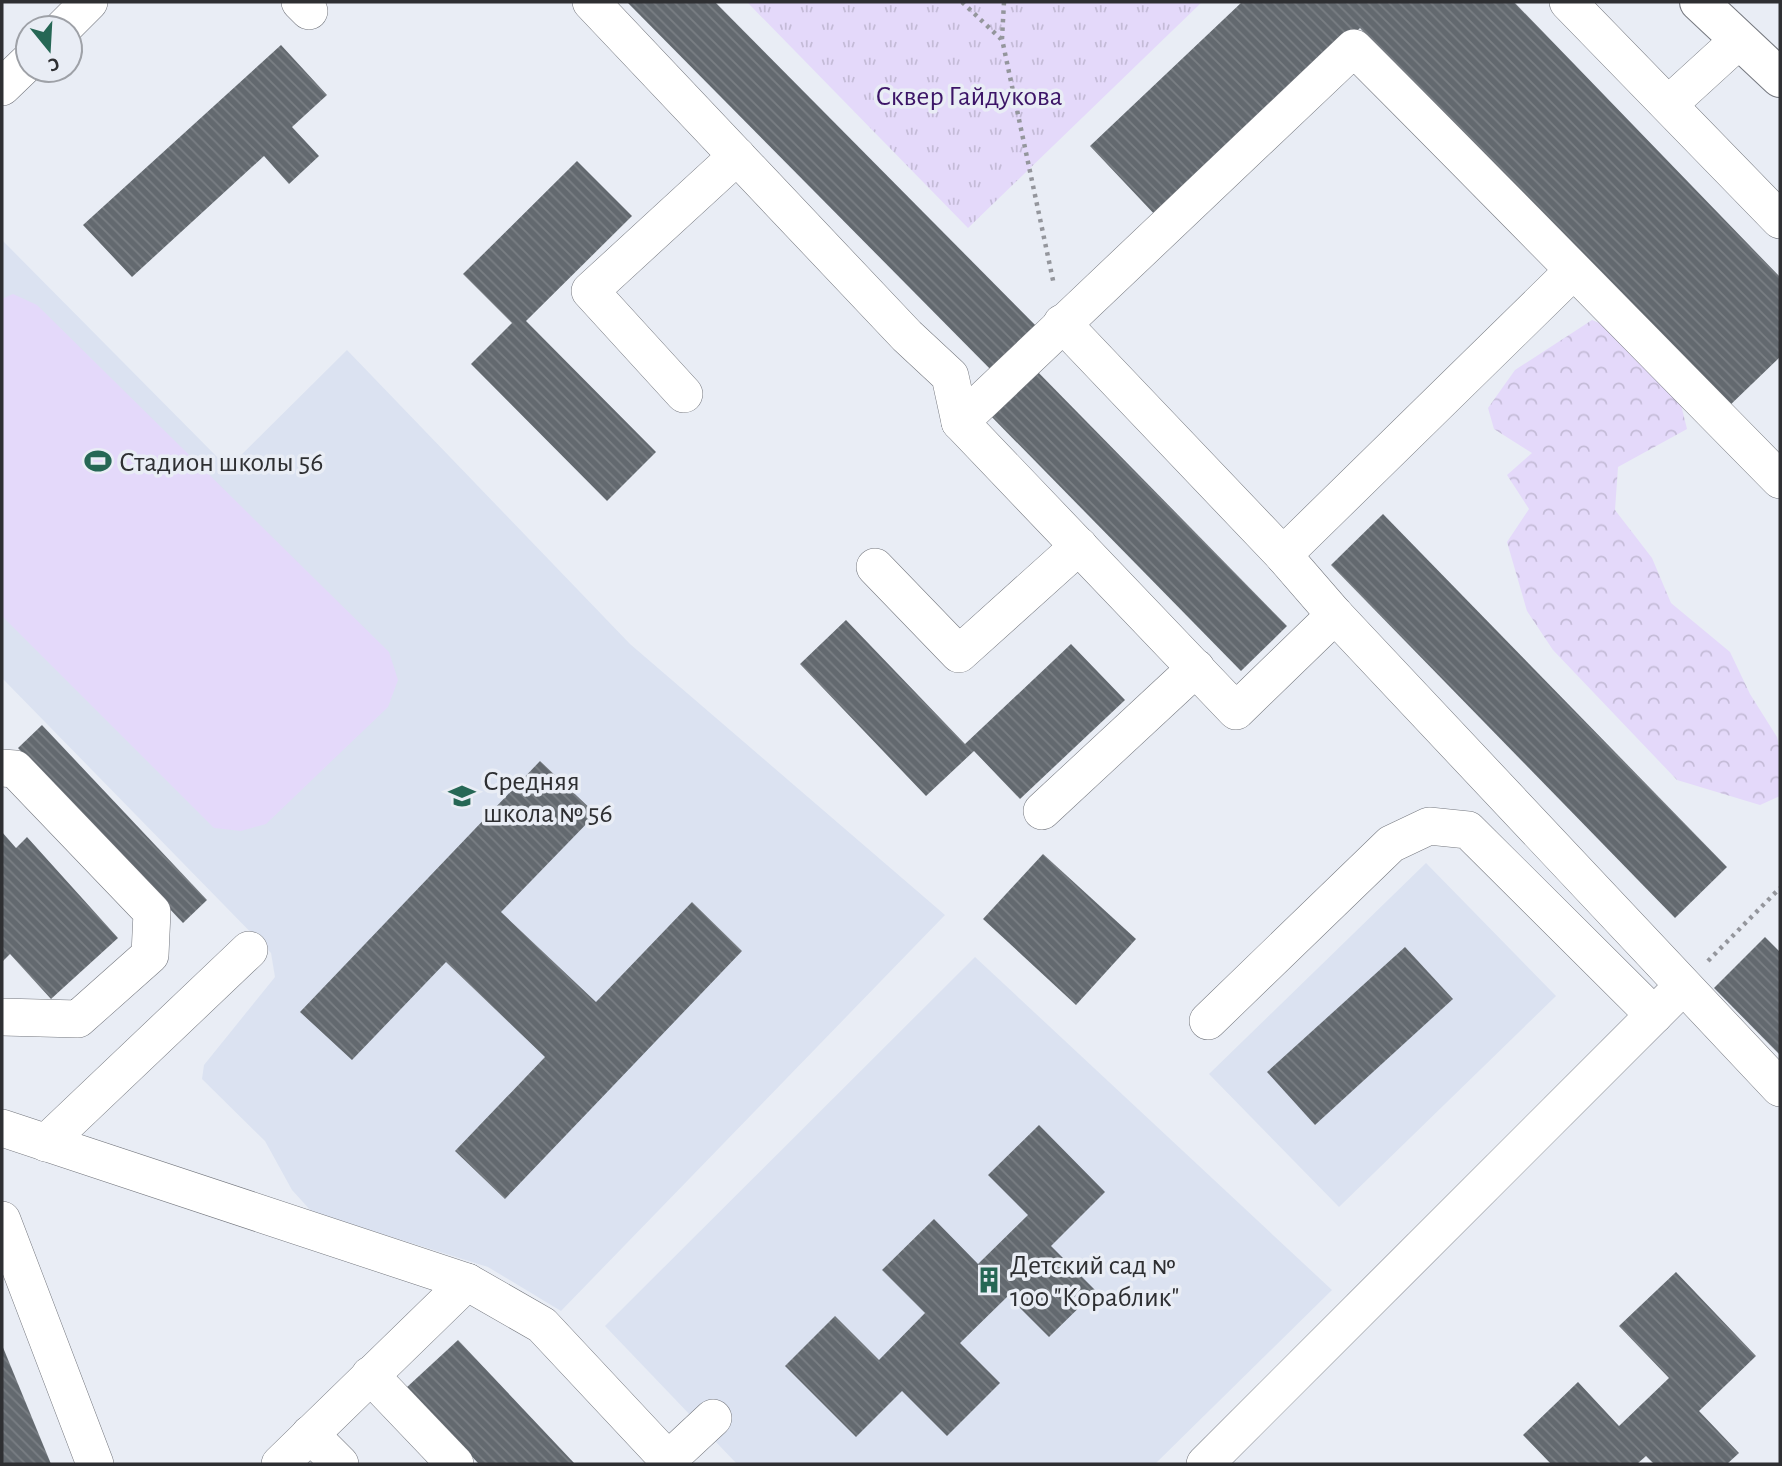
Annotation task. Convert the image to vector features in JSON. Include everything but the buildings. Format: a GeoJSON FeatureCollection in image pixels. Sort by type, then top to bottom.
{"type":"FeatureCollection","features":[{"type":"Feature","properties":{"kind":"main road"},"geometry":{"type":"LineString","coordinates":[[1699,2],[1780,78]]}},
{"type":"Feature","properties":{"kind":"lane"},"geometry":{"type":"LineString","coordinates":[[591,2],[907,336],[950,376],[960,422],[1236,710],[1335,615]]}},
{"type":"Feature","properties":{"kind":"lane"},"geometry":{"type":"LineString","coordinates":[[1568,2],[1780,220]]}},
{"type":"Feature","properties":{"kind":"lane"},"geometry":{"type":"LineString","coordinates":[[1669,104],[1738,41]]}},
{"type":"Feature","properties":{"kind":"lane"},"geometry":{"type":"LineString","coordinates":[[960,422],[1354,48],[1514,207],[1573,271],[1780,481]]}},
{"type":"Feature","properties":{"kind":"lane"},"geometry":{"type":"LineString","coordinates":[[684,394],[590,291],[737,156]]}},
{"type":"Feature","properties":{"kind":"lane"},"geometry":{"type":"LineString","coordinates":[[1283,555],[1573,271]]}},
{"type":"Feature","properties":{"kind":"lane"},"geometry":{"type":"LineString","coordinates":[[1062,323],[1283,555],[1335,615],[1780,1088]]}},
{"type":"Feature","properties":{"kind":"lane"},"geometry":{"type":"LineString","coordinates":[[875,566],[958,654],[1079,546]]}},
{"type":"Feature","properties":{"kind":"lane"},"geometry":{"type":"LineString","coordinates":[[1042,811],[1196,668]]}},
{"type":"Feature","properties":{"kind":"lane"},"geometry":{"type":"LineString","coordinates":[[2,768],[15,769],[152,912],[150,955],[78,1019],[2,1017]]}},
{"type":"Feature","properties":{"kind":"lane"},"geometry":{"type":"LineString","coordinates":[[1208,1021],[1391,844],[1429,826],[1468,830],[1654,1015]]}},
{"type":"Feature","properties":{"kind":"lane"},"geometry":{"type":"LineString","coordinates":[[46,1143],[249,950]]}},
{"type":"Feature","properties":{"kind":"lane"},"geometry":{"type":"LineString","coordinates":[[1205,1464],[1683,986]]}},
{"type":"Feature","properties":{"kind":"lane"},"geometry":{"type":"LineString","coordinates":[[2,1128],[467,1282],[542,1325],[670,1462],[713,1418]]}},
{"type":"Feature","properties":{"kind":"lane"},"geometry":{"type":"LineString","coordinates":[[2,1220],[95,1464]]}},
{"type":"Feature","properties":{"kind":"lane"},"geometry":{"type":"LineString","coordinates":[[280,1464],[467,1282]]}},
{"type":"Feature","properties":{"kind":"lane"},"geometry":{"type":"LineString","coordinates":[[370,1375],[455,1464]]}},
{"type":"Feature","properties":{"kind":"lane"},"geometry":{"type":"LineString","coordinates":[[310,1434],[340,1464]]}},
{"type":"Feature","properties":{"kind":"path"},"geometry":{"type":"LineString","coordinates":[[962,2],[1002,39]]}},
{"type":"Feature","properties":{"kind":"path"},"geometry":{"type":"LineString","coordinates":[[1004,2],[1002,39],[1062,323]]}},
{"type":"Feature","properties":{"kind":"path"},"geometry":{"type":"LineString","coordinates":[[1683,986],[1780,888]]}},
{"type":"Feature","properties":{"kind":"shaded area","name":"Средняя школа № 56"},"geometry":{"type":"Polygon","coordinates":[[[2,240],[228,468],[347,350],[630,644],[945,915],[561,1311],[488,1267],[312,1212],[292,1190],[265,1141],[202,1079],[204,1065],[275,977],[271,953],[2,678],[2,240]]]}},
{"type":"Feature","properties":{"kind":"shaded area"},"geometry":{"type":"Polygon","coordinates":[[[1426,863],[1556,996],[1339,1207],[1209,1074],[1426,863]]]}},
{"type":"Feature","properties":{"kind":"shaded area"},"geometry":{"type":"Polygon","coordinates":[[[975,957],[1332,1290],[1155,1464],[737,1464],[605,1326],[975,957]]]}},
{"type":"Feature","properties":{"kind":"green space","name":"Сквер Гайдукова"},"geometry":{"type":"Polygon","coordinates":[[[747,2],[1202,2],[968,228],[747,2]]]}},
{"type":"Feature","properties":{"kind":"green space","name":"Стадион школы 56"},"geometry":{"type":"Polygon","coordinates":[[[13,294],[37,305],[389,652],[398,680],[388,707],[266,824],[241,831],[214,828],[2,616],[2,299],[13,294]]]}},
{"type":"Feature","properties":{"kind":"green space"},"geometry":{"type":"Polygon","coordinates":[[[1592,320],[1619,331],[1680,401],[1687,429],[1618,467],[1615,510],[1652,558],[1671,603],[1730,652],[1750,694],[1777,737],[1780,751],[1780,796],[1760,805],[1677,780],[1553,650],[1527,611],[1507,542],[1529,509],[1507,475],[1532,453],[1494,429],[1488,408],[1515,370],[1592,320]]]}},
{"type":"Feature","properties":{"kind":"place","name":"Стадион школы 56"},"geometry":{"type":"Point","coordinates":[98,461]}},
{"type":"Feature","properties":{"kind":"place","name":"Средняя школа № 56"},"geometry":{"type":"Point","coordinates":[462,796]}},
{"type":"Feature","properties":{"kind":"place","name":"Детский сад № 100 \"Кораблик\""},"geometry":{"type":"Point","coordinates":[989,1280]}}]}
